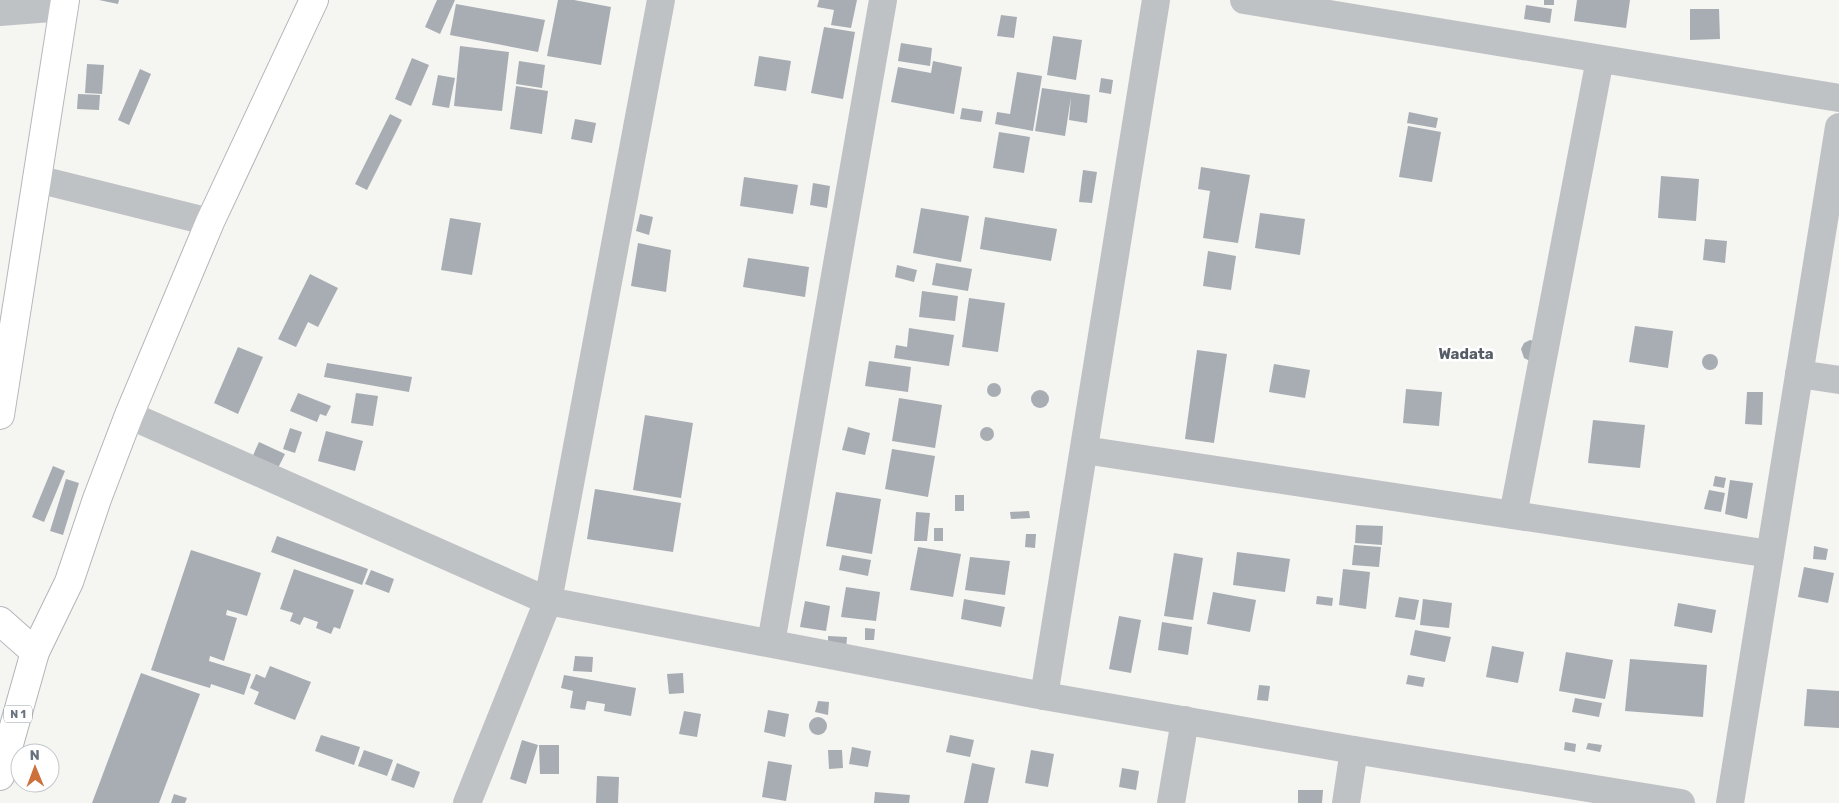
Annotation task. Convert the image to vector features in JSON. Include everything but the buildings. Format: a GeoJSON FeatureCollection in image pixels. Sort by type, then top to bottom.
{"type":"FeatureCollection","features":[{"type":"Feature","properties":{"kind":"main road"},"geometry":{"type":"LineString","coordinates":[[0,621],[35,652],[69,582],[97,499],[129,415],[210,222],[314,0]]}},
{"type":"Feature","properties":{"kind":"main road"},"geometry":{"type":"LineString","coordinates":[[0,415],[64,3]]}},
{"type":"Feature","properties":{"kind":"main road","name":"N 1"},"geometry":{"type":"LineString","coordinates":[[0,776],[35,652]]}},
{"type":"Feature","properties":{"kind":"street"},"geometry":{"type":"LineString","coordinates":[[467,803],[548,601],[661,0]]}},
{"type":"Feature","properties":{"kind":"street"},"geometry":{"type":"LineString","coordinates":[[771,643],[883,0]]}},
{"type":"Feature","properties":{"kind":"street"},"geometry":{"type":"LineString","coordinates":[[1044,696],[1156,0]]}},
{"type":"Feature","properties":{"kind":"street"},"geometry":{"type":"LineString","coordinates":[[1244,0],[1839,98]]}},
{"type":"Feature","properties":{"kind":"street"},"geometry":{"type":"LineString","coordinates":[[0,12],[64,3]]}},
{"type":"Feature","properties":{"kind":"street"},"geometry":{"type":"LineString","coordinates":[[1513,515],[1600,59]]}},
{"type":"Feature","properties":{"kind":"street"},"geometry":{"type":"LineString","coordinates":[[1730,803],[1839,127]]}},
{"type":"Feature","properties":{"kind":"street"},"geometry":{"type":"LineString","coordinates":[[37,179],[210,222]]}},
{"type":"Feature","properties":{"kind":"street"},"geometry":{"type":"LineString","coordinates":[[1799,374],[1839,380]]}},
{"type":"Feature","properties":{"kind":"street"},"geometry":{"type":"LineString","coordinates":[[129,415],[548,601],[1044,696],[1354,750],[1681,803]]}},
{"type":"Feature","properties":{"kind":"street"},"geometry":{"type":"LineString","coordinates":[[1084,450],[1770,554]]}},
{"type":"Feature","properties":{"kind":"street"},"geometry":{"type":"LineString","coordinates":[[1171,803],[1185,720]]}},
{"type":"Feature","properties":{"kind":"street"},"geometry":{"type":"LineString","coordinates":[[1346,803],[1354,750]]}},
{"type":"Feature","properties":{"kind":"district","name":"Wadata"},"geometry":{"type":"Point","coordinates":[1466,354]}}]}
